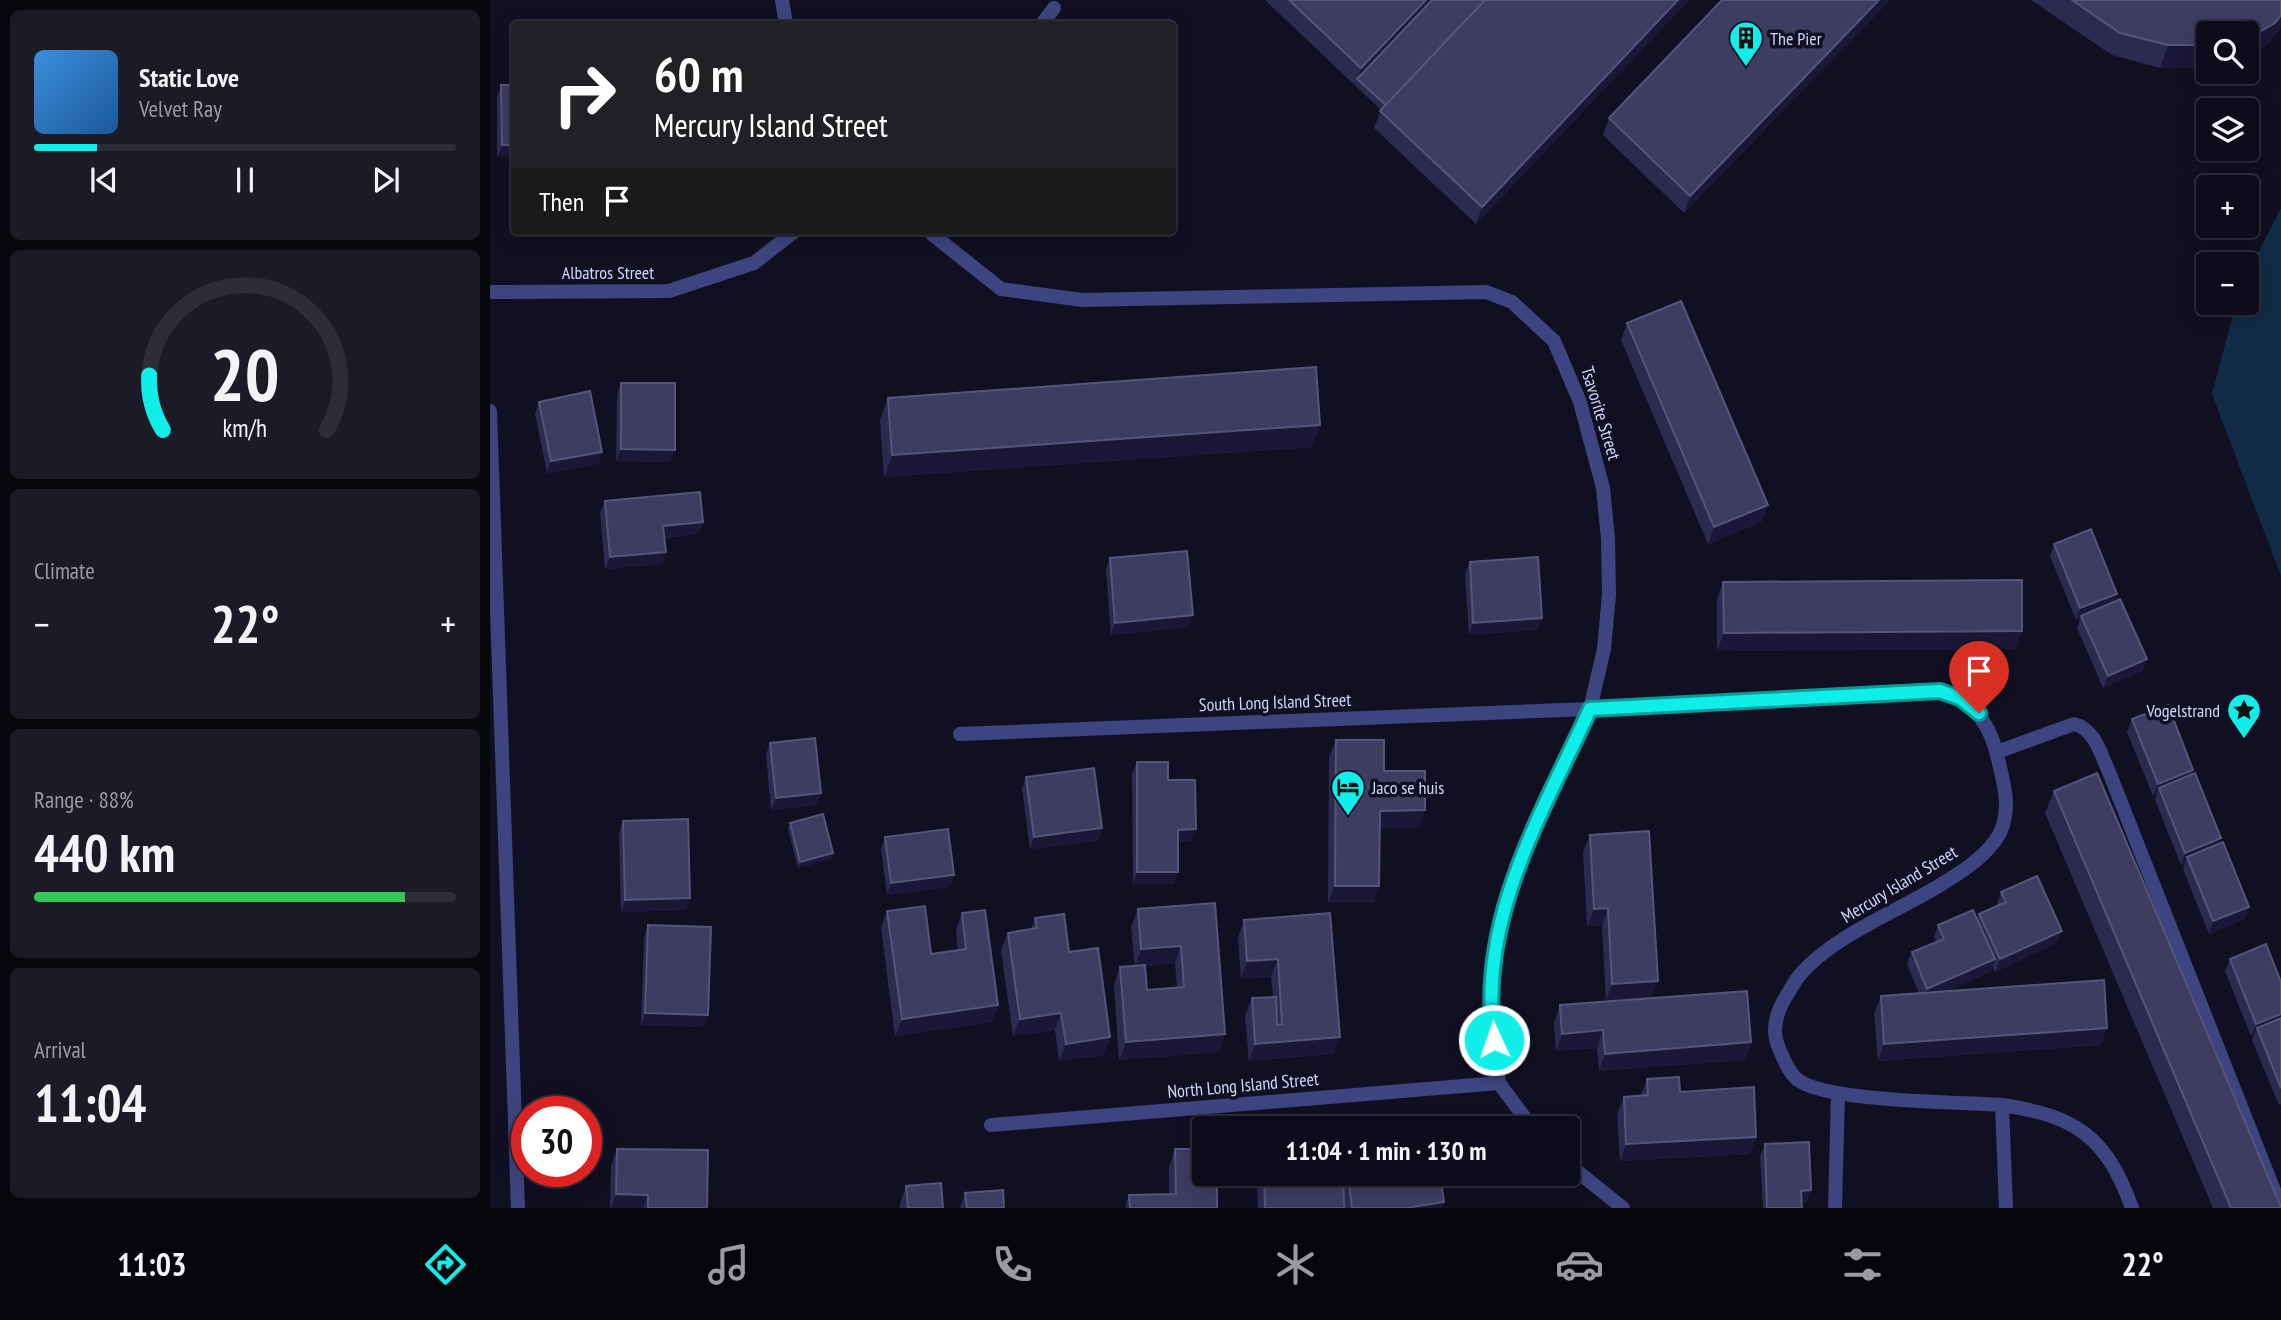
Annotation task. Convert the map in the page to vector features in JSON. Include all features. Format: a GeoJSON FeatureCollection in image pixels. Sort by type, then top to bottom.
{"type":"FeatureCollection","features":[{"type":"Feature","properties":{"kind":"street"},"geometry":{"type":"LineString","coordinates":[[782,0],[786,21]]}},
{"type":"Feature","properties":{"kind":"street"},"geometry":{"type":"LineString","coordinates":[[1044,21],[1054,8]]}},
{"type":"Feature","properties":{"kind":"street","name":"Albatros Street"},"geometry":{"type":"LineString","coordinates":[[490,292],[669,291],[754,263],[790,235]]}},
{"type":"Feature","properties":{"kind":"street","name":"Tsavorite Street"},"geometry":{"type":"LineString","coordinates":[[933,235],[1001,289],[1082,300],[1486,292],[1512,302],[1554,341],[1580,402],[1603,488],[1608,538],[1609,595],[1604,649],[1590,709],[1516,867],[1504,905],[1496,946],[1491,1018],[1499,1083],[1523,1116]]}},
{"type":"Feature","properties":{"kind":"street"},"geometry":{"type":"LineString","coordinates":[[490,411],[518,1208]]}},
{"type":"Feature","properties":{"kind":"street","name":"Mercury Island Street"},"geometry":{"type":"LineString","coordinates":[[1590,709],[1940,691],[1960,698],[1979,713],[1997,752],[2007,804],[1997,838],[1983,855],[1958,874],[1831,947],[1799,976],[1782,1003],[1776,1019],[1775,1036],[1786,1065],[1797,1079],[1811,1087],[1838,1094],[2026,1108],[2063,1119],[2089,1135],[2110,1160],[2132,1208]]}},
{"type":"Feature","properties":{"kind":"street","name":"South Long Island Street"},"geometry":{"type":"LineString","coordinates":[[960,734],[1590,709]]}},
{"type":"Feature","properties":{"kind":"street"},"geometry":{"type":"LineString","coordinates":[[1997,752],[2074,724],[2085,728],[2093,738],[2109,772],[2281,1208]]}},
{"type":"Feature","properties":{"kind":"street","name":"North Long Island Street"},"geometry":{"type":"LineString","coordinates":[[990,1125],[1499,1083]]}},
{"type":"Feature","properties":{"kind":"street"},"geometry":{"type":"LineString","coordinates":[[1835,1208],[1838,1094]]}},
{"type":"Feature","properties":{"kind":"street"},"geometry":{"type":"LineString","coordinates":[[2002,1105],[2007,1208]]}},
{"type":"Feature","properties":{"kind":"street"},"geometry":{"type":"LineString","coordinates":[[1580,1176],[1623,1208]]}},
{"type":"Feature","properties":{"kind":"water"},"geometry":{"type":"Polygon","coordinates":[[[2281,208],[2281,576],[2212,394],[2233,315],[2259,315],[2258,252],[2281,208]]]}},
{"type":"Feature","properties":{"kind":"building"},"geometry":{"type":"Polygon","coordinates":[[[1289,0],[1426,0],[1361,68],[1289,0]]]}},
{"type":"Feature","properties":{"kind":"building"},"geometry":{"type":"Polygon","coordinates":[[[1432,0],[1485,0],[1386,105],[1357,79],[1432,0]]]}},
{"type":"Feature","properties":{"kind":"building"},"geometry":{"type":"Polygon","coordinates":[[[1485,0],[1678,0],[1482,207],[1380,111],[1485,0]]]}},
{"type":"Feature","properties":{"kind":"building","name":"The Pier"},"geometry":{"type":"Polygon","coordinates":[[[1722,0],[1879,0],[1690,196],[1609,118],[1722,0]]]}},
{"type":"Feature","properties":{"kind":"building"},"geometry":{"type":"Polygon","coordinates":[[[2072,0],[2281,0],[2281,15],[2275,23],[2259,32],[2259,21],[2196,21],[2196,45],[2168,45],[2120,33],[2072,0]]]}},
{"type":"Feature","properties":{"kind":"building"},"geometry":{"type":"Polygon","coordinates":[[[501,85],[511,85],[511,145],[502,145],[501,85]]]}},
{"type":"Feature","properties":{"kind":"building"},"geometry":{"type":"Polygon","coordinates":[[[1681,301],[1768,505],[1714,527],[1627,323],[1681,301]]]}},
{"type":"Feature","properties":{"kind":"building"},"geometry":{"type":"Polygon","coordinates":[[[1316,367],[1320,425],[892,455],[888,398],[1316,367]]]}},
{"type":"Feature","properties":{"kind":"building"},"geometry":{"type":"Polygon","coordinates":[[[621,383],[675,383],[675,450],[621,449],[621,383]]]}},
{"type":"Feature","properties":{"kind":"building"},"geometry":{"type":"Polygon","coordinates":[[[590,391],[602,452],[551,461],[539,402],[590,391]]]}},
{"type":"Feature","properties":{"kind":"building"},"geometry":{"type":"Polygon","coordinates":[[[700,492],[703,522],[663,526],[666,552],[610,557],[605,501],[700,492]]]}},
{"type":"Feature","properties":{"kind":"building"},"geometry":{"type":"Polygon","coordinates":[[[2091,529],[2117,594],[2080,608],[2054,544],[2091,529]]]}},
{"type":"Feature","properties":{"kind":"building"},"geometry":{"type":"Polygon","coordinates":[[[1187,551],[1193,615],[1115,623],[1110,558],[1187,551]]]}},
{"type":"Feature","properties":{"kind":"building"},"geometry":{"type":"Polygon","coordinates":[[[1538,557],[1542,618],[1473,623],[1470,562],[1538,557]]]}},
{"type":"Feature","properties":{"kind":"building"},"geometry":{"type":"Polygon","coordinates":[[[2022,580],[2022,631],[1724,633],[1723,582],[2022,580]]]}},
{"type":"Feature","properties":{"kind":"building"},"geometry":{"type":"Polygon","coordinates":[[[2120,599],[2147,659],[2108,676],[2081,616],[2120,599]]]}},
{"type":"Feature","properties":{"kind":"building"},"geometry":{"type":"Polygon","coordinates":[[[2168,705],[2193,770],[2158,784],[2132,719],[2168,705]]]}},
{"type":"Feature","properties":{"kind":"building"},"geometry":{"type":"Polygon","coordinates":[[[815,738],[821,793],[776,798],[770,743],[815,738]]]}},
{"type":"Feature","properties":{"kind":"building"},"geometry":{"type":"Polygon","coordinates":[[[1336,740],[1384,740],[1384,771],[1425,771],[1425,810],[1380,811],[1379,886],[1335,886],[1336,740]]]}},
{"type":"Feature","properties":{"kind":"building"},"geometry":{"type":"Polygon","coordinates":[[[1137,762],[1168,762],[1168,780],[1195,780],[1196,829],[1178,830],[1178,872],[1137,872],[1137,762]]]}},
{"type":"Feature","properties":{"kind":"building"},"geometry":{"type":"Polygon","coordinates":[[[1094,768],[1102,828],[1034,837],[1026,777],[1094,768]]]}},
{"type":"Feature","properties":{"kind":"building"},"geometry":{"type":"Polygon","coordinates":[[[2097,773],[2281,1208],[2231,1208],[2054,791],[2097,773]]]}},
{"type":"Feature","properties":{"kind":"building"},"geometry":{"type":"Polygon","coordinates":[[[2195,773],[2221,838],[2185,853],[2159,788],[2195,773]]]}},
{"type":"Feature","properties":{"kind":"building"},"geometry":{"type":"Polygon","coordinates":[[[823,814],[833,853],[800,862],[790,823],[823,814]]]}},
{"type":"Feature","properties":{"kind":"building"},"geometry":{"type":"Polygon","coordinates":[[[688,819],[690,898],[625,900],[623,821],[688,819]]]}},
{"type":"Feature","properties":{"kind":"building"},"geometry":{"type":"Polygon","coordinates":[[[948,829],[954,875],[891,883],[885,837],[948,829]]]}},
{"type":"Feature","properties":{"kind":"building"},"geometry":{"type":"Polygon","coordinates":[[[1649,831],[1658,981],[1612,984],[1608,908],[1594,909],[1590,835],[1649,831]]]}},
{"type":"Feature","properties":{"kind":"building"},"geometry":{"type":"Polygon","coordinates":[[[2223,842],[2249,907],[2213,921],[2187,857],[2223,842]]]}},
{"type":"Feature","properties":{"kind":"building"},"geometry":{"type":"Polygon","coordinates":[[[2037,876],[2062,931],[2000,959],[1979,914],[2006,902],[2001,892],[2037,876]]]}},
{"type":"Feature","properties":{"kind":"building"},"geometry":{"type":"Polygon","coordinates":[[[1215,903],[1225,1034],[1126,1042],[1120,967],[1145,965],[1147,990],[1184,987],[1181,946],[1141,949],[1138,909],[1215,903]]]}},
{"type":"Feature","properties":{"kind":"building"},"geometry":{"type":"Polygon","coordinates":[[[925,906],[931,954],[966,949],[962,913],[985,910],[998,1005],[902,1019],[887,911],[925,906]]]}},
{"type":"Feature","properties":{"kind":"building"},"geometry":{"type":"Polygon","coordinates":[[[1973,910],[1995,959],[1927,989],[1912,952],[1944,939],[1938,925],[1973,910]]]}},
{"type":"Feature","properties":{"kind":"building"},"geometry":{"type":"Polygon","coordinates":[[[1330,913],[1340,1037],[1255,1044],[1252,998],[1276,997],[1277,1025],[1282,1024],[1278,959],[1247,961],[1244,920],[1330,913]]]}},
{"type":"Feature","properties":{"kind":"building"},"geometry":{"type":"Polygon","coordinates":[[[1064,914],[1069,952],[1098,948],[1110,1037],[1066,1044],[1061,1013],[1020,1019],[1008,933],[1037,928],[1035,918],[1064,914]]]}},
{"type":"Feature","properties":{"kind":"building"},"geometry":{"type":"Polygon","coordinates":[[[648,925],[711,927],[708,1015],[645,1013],[648,925]]]}},
{"type":"Feature","properties":{"kind":"building"},"geometry":{"type":"Polygon","coordinates":[[[2266,944],[2281,982],[2281,1014],[2256,1024],[2230,959],[2266,944]]]}},
{"type":"Feature","properties":{"kind":"building"},"geometry":{"type":"Polygon","coordinates":[[[2104,980],[2107,1028],[1884,1044],[1881,996],[2104,980]]]}},
{"type":"Feature","properties":{"kind":"building"},"geometry":{"type":"Polygon","coordinates":[[[1747,991],[1751,1042],[1605,1054],[1603,1030],[1562,1034],[1560,1005],[1747,991]]]}},
{"type":"Feature","properties":{"kind":"building"},"geometry":{"type":"Polygon","coordinates":[[[2281,1018],[2281,1088],[2257,1028],[2281,1018]]]}},
{"type":"Feature","properties":{"kind":"building"},"geometry":{"type":"Polygon","coordinates":[[[1679,1077],[1680,1092],[1754,1087],[1756,1137],[1626,1144],[1624,1097],[1648,1095],[1647,1079],[1679,1077]]]}},
{"type":"Feature","properties":{"kind":"building"},"geometry":{"type":"Polygon","coordinates":[[[1809,1142],[1811,1190],[1801,1191],[1802,1208],[1767,1208],[1765,1144],[1809,1142]]]}},
{"type":"Feature","properties":{"kind":"building"},"geometry":{"type":"Polygon","coordinates":[[[617,1149],[708,1150],[707,1208],[648,1208],[648,1195],[616,1194],[617,1149]]]}},
{"type":"Feature","properties":{"kind":"building"},"geometry":{"type":"Polygon","coordinates":[[[1175,1149],[1192,1149],[1192,1186],[1217,1186],[1217,1208],[1130,1208],[1129,1195],[1176,1194],[1175,1149]]]}},
{"type":"Feature","properties":{"kind":"building"},"geometry":{"type":"Polygon","coordinates":[[[941,1183],[943,1208],[908,1208],[906,1186],[941,1183]]]}},
{"type":"Feature","properties":{"kind":"building"},"geometry":{"type":"Polygon","coordinates":[[[1264,1186],[1343,1186],[1344,1208],[1265,1208],[1264,1186]]]}},
{"type":"Feature","properties":{"kind":"building"},"geometry":{"type":"Polygon","coordinates":[[[1349,1186],[1442,1186],[1444,1202],[1406,1208],[1352,1208],[1349,1186]]]}},
{"type":"Feature","properties":{"kind":"building"},"geometry":{"type":"Polygon","coordinates":[[[1003,1190],[1004,1208],[967,1208],[965,1193],[1003,1190]]]}},
{"type":"Feature","properties":{"kind":"place","name":"The Pier"},"geometry":{"type":"Point","coordinates":[1746,68]}},
{"type":"Feature","properties":{"kind":"place","name":"Vogelstrand"},"geometry":{"type":"Point","coordinates":[2244,740]}},
{"type":"Feature","properties":{"kind":"place","name":"Jaco se huis"},"geometry":{"type":"Point","coordinates":[1348,817]}},
{"type":"Feature","properties":{"kind":"route"},"geometry":{"type":"LineString","coordinates":[[1494,1040],[1491,1018],[1496,946],[1504,905],[1516,867],[1590,709],[1940,691],[1960,698],[1979,713]]}}]}
